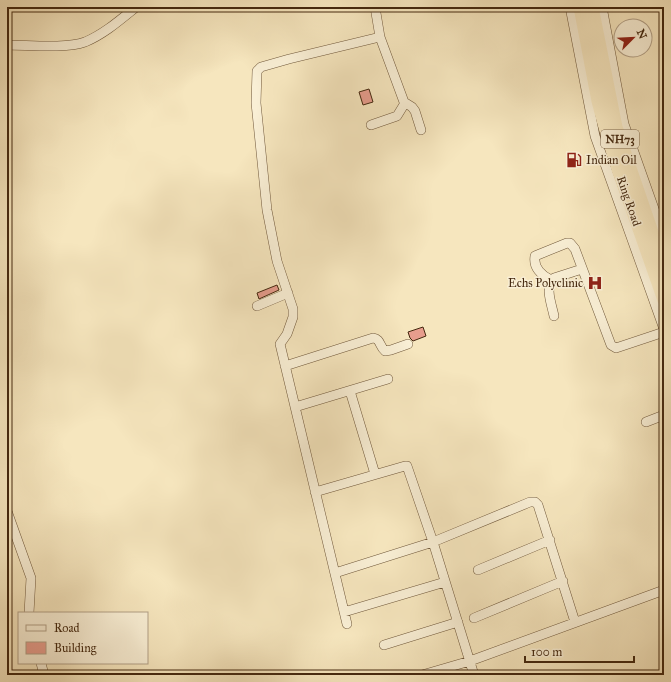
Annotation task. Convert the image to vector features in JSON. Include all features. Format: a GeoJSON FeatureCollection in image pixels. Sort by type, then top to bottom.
{"type":"FeatureCollection","features":[{"type":"Feature","properties":{"kind":"highway","name":"Ring Road"},"geometry":{"type":"LineString","coordinates":[[580,7],[598,101],[606,131],[664,300]]}},
{"type":"Feature","properties":{"kind":"highway","name":"Ring Road"},"geometry":{"type":"LineString","coordinates":[[592,7],[616,127],[663,264]]}},
{"type":"Feature","properties":{"kind":"street"},"geometry":{"type":"LineString","coordinates":[[7,45],[64,46],[83,42],[103,32],[136,7]]}},
{"type":"Feature","properties":{"kind":"street"},"geometry":{"type":"LineString","coordinates":[[375,7],[380,37],[405,103],[412,107],[415,111],[421,130]]}},
{"type":"Feature","properties":{"kind":"street"},"geometry":{"type":"LineString","coordinates":[[570,7],[595,136],[664,328]]}},
{"type":"Feature","properties":{"kind":"street"},"geometry":{"type":"LineString","coordinates":[[602,7],[624,124],[664,237]]}},
{"type":"Feature","properties":{"kind":"street"},"geometry":{"type":"LineString","coordinates":[[347,624],[280,344],[287,334],[293,317],[293,309],[278,261],[267,210],[256,103],[257,71],[261,68],[289,59],[380,37]]}},
{"type":"Feature","properties":{"kind":"street"},"geometry":{"type":"LineString","coordinates":[[371,125],[397,116],[405,103]]}},
{"type":"Feature","properties":{"kind":"street"},"geometry":{"type":"LineString","coordinates":[[551,280],[543,276],[538,270],[534,258],[536,254],[566,243],[570,243],[575,249],[611,345],[614,348],[664,332]]}},
{"type":"Feature","properties":{"kind":"street"},"geometry":{"type":"LineString","coordinates":[[554,316],[549,288],[551,280],[582,269]]}},
{"type":"Feature","properties":{"kind":"street"},"geometry":{"type":"LineString","coordinates":[[257,306],[288,293]]}},
{"type":"Feature","properties":{"kind":"street"},"geometry":{"type":"LineString","coordinates":[[285,366],[373,338],[380,341],[385,351],[408,344]]}},
{"type":"Feature","properties":{"kind":"street"},"geometry":{"type":"LineString","coordinates":[[295,407],[388,379]]}},
{"type":"Feature","properties":{"kind":"street"},"geometry":{"type":"LineString","coordinates":[[350,391],[375,474]]}},
{"type":"Feature","properties":{"kind":"street"},"geometry":{"type":"LineString","coordinates":[[646,422],[664,415]]}},
{"type":"Feature","properties":{"kind":"street"},"geometry":{"type":"LineString","coordinates":[[315,492],[407,466],[433,542],[474,675]]}},
{"type":"Feature","properties":{"kind":"street"},"geometry":{"type":"LineString","coordinates":[[335,573],[433,542],[530,502],[535,502],[538,505],[550,540],[575,622]]}},
{"type":"Feature","properties":{"kind":"street"},"geometry":{"type":"LineString","coordinates":[[7,511],[31,578],[29,612]]}},
{"type":"Feature","properties":{"kind":"street"},"geometry":{"type":"LineString","coordinates":[[478,570],[550,540]]}},
{"type":"Feature","properties":{"kind":"street"},"geometry":{"type":"LineString","coordinates":[[474,618],[563,581]]}},
{"type":"Feature","properties":{"kind":"street"},"geometry":{"type":"LineString","coordinates":[[344,612],[445,582]]}},
{"type":"Feature","properties":{"kind":"street"},"geometry":{"type":"LineString","coordinates":[[422,675],[470,661],[664,590]]}},
{"type":"Feature","properties":{"kind":"street"},"geometry":{"type":"LineString","coordinates":[[384,644],[458,622]]}},
{"type":"Feature","properties":{"kind":"street"},"geometry":{"type":"LineString","coordinates":[[41,664],[44,675]]}},
{"type":"Feature","properties":{"kind":"building"},"geometry":{"type":"Polygon","coordinates":[[[369,89],[373,102],[363,105],[359,92],[369,89]]]}},
{"type":"Feature","properties":{"kind":"building"},"geometry":{"type":"Polygon","coordinates":[[[277,285],[279,290],[259,299],[257,293],[277,285]]]}},
{"type":"Feature","properties":{"kind":"building"},"geometry":{"type":"Polygon","coordinates":[[[423,327],[426,336],[413,341],[408,332],[423,327]]]}},
{"type":"Feature","properties":{"kind":"place","name":"Indian Oil"},"geometry":{"type":"Point","coordinates":[574,160]}},
{"type":"Feature","properties":{"kind":"place","name":"Echs Polyclinic"},"geometry":{"type":"Point","coordinates":[595,283]}}]}
